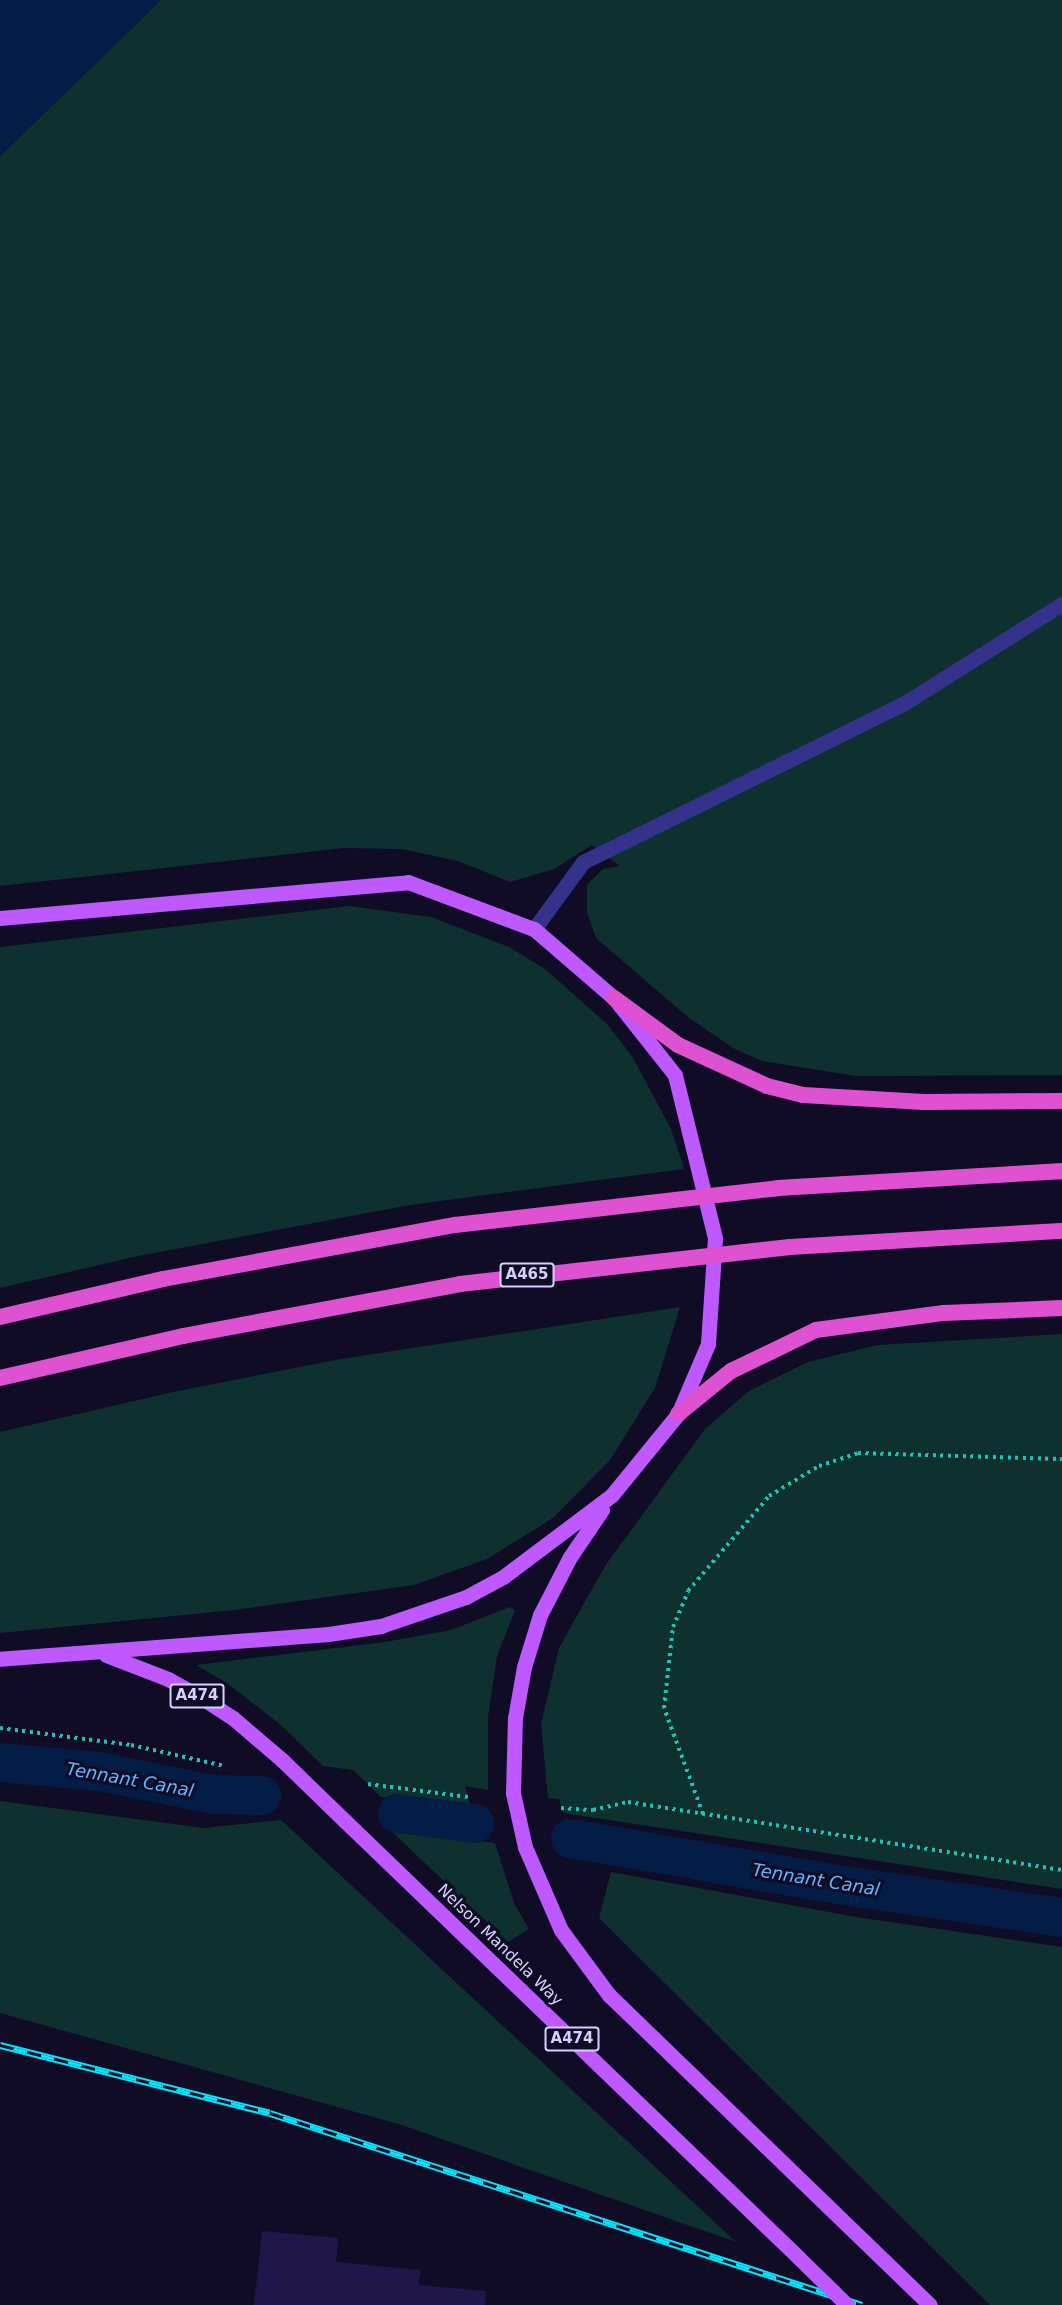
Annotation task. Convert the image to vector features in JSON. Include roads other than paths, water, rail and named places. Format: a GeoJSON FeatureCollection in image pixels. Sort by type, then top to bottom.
{"type":"FeatureCollection","features":[{"type":"Feature","properties":{"kind":"highway"},"geometry":{"type":"LineString","coordinates":[[614,998],[678,1045],[767,1086],[803,1095],[924,1102],[1062,1101]]}},
{"type":"Feature","properties":{"kind":"highway"},"geometry":{"type":"LineString","coordinates":[[0,1317],[163,1279],[455,1225],[778,1188],[1062,1171]]}},
{"type":"Feature","properties":{"kind":"highway","name":"A465"},"geometry":{"type":"LineString","coordinates":[[0,1378],[183,1336],[460,1284],[790,1247],[1062,1231]]}},
{"type":"Feature","properties":{"kind":"highway"},"geometry":{"type":"LineString","coordinates":[[678,1414],[731,1371],[816,1330],[944,1313],[1062,1308]]}},
{"type":"Feature","properties":{"kind":"main road"},"geometry":{"type":"LineString","coordinates":[[0,918],[408,882],[534,929],[614,998],[675,1075],[715,1239],[708,1344],[678,1414],[612,1495],[570,1557],[540,1614],[524,1667],[515,1718],[513,1793],[525,1847],[561,1930],[609,1995],[930,2305]]}},
{"type":"Feature","properties":{"kind":"main road"},"geometry":{"type":"LineString","coordinates":[[0,1659],[329,1634],[381,1626],[466,1597],[503,1577],[612,1495]]}},
{"type":"Feature","properties":{"kind":"main road","name":"Nelson Mandela Way"},"geometry":{"type":"LineString","coordinates":[[99,1653],[157,1674],[193,1694],[232,1718],[282,1760],[847,2305]]}},
{"type":"Feature","properties":{"kind":"lane"},"geometry":{"type":"LineString","coordinates":[[534,929],[583,862],[903,704],[1062,604]]}},
{"type":"Feature","properties":{"kind":"water"},"geometry":{"type":"Polygon","coordinates":[[[0,0],[161,0],[0,156],[0,0]]]}},
{"type":"Feature","properties":{"kind":"waterway","name":"Tennant Canal"},"geometry":{"type":"LineString","coordinates":[[0,1762],[99,1771],[212,1794],[261,1795]]}},
{"type":"Feature","properties":{"kind":"waterway","name":"Tennant Canal"},"geometry":{"type":"LineString","coordinates":[[397,1813],[474,1823]]}},
{"type":"Feature","properties":{"kind":"waterway","name":"Tennant Canal"},"geometry":{"type":"LineString","coordinates":[[570,1838],[836,1884],[1062,1917]]}},
{"type":"Feature","properties":{"kind":"railway"},"geometry":{"type":"LineString","coordinates":[[0,2045],[270,2113],[862,2305]]}}]}
